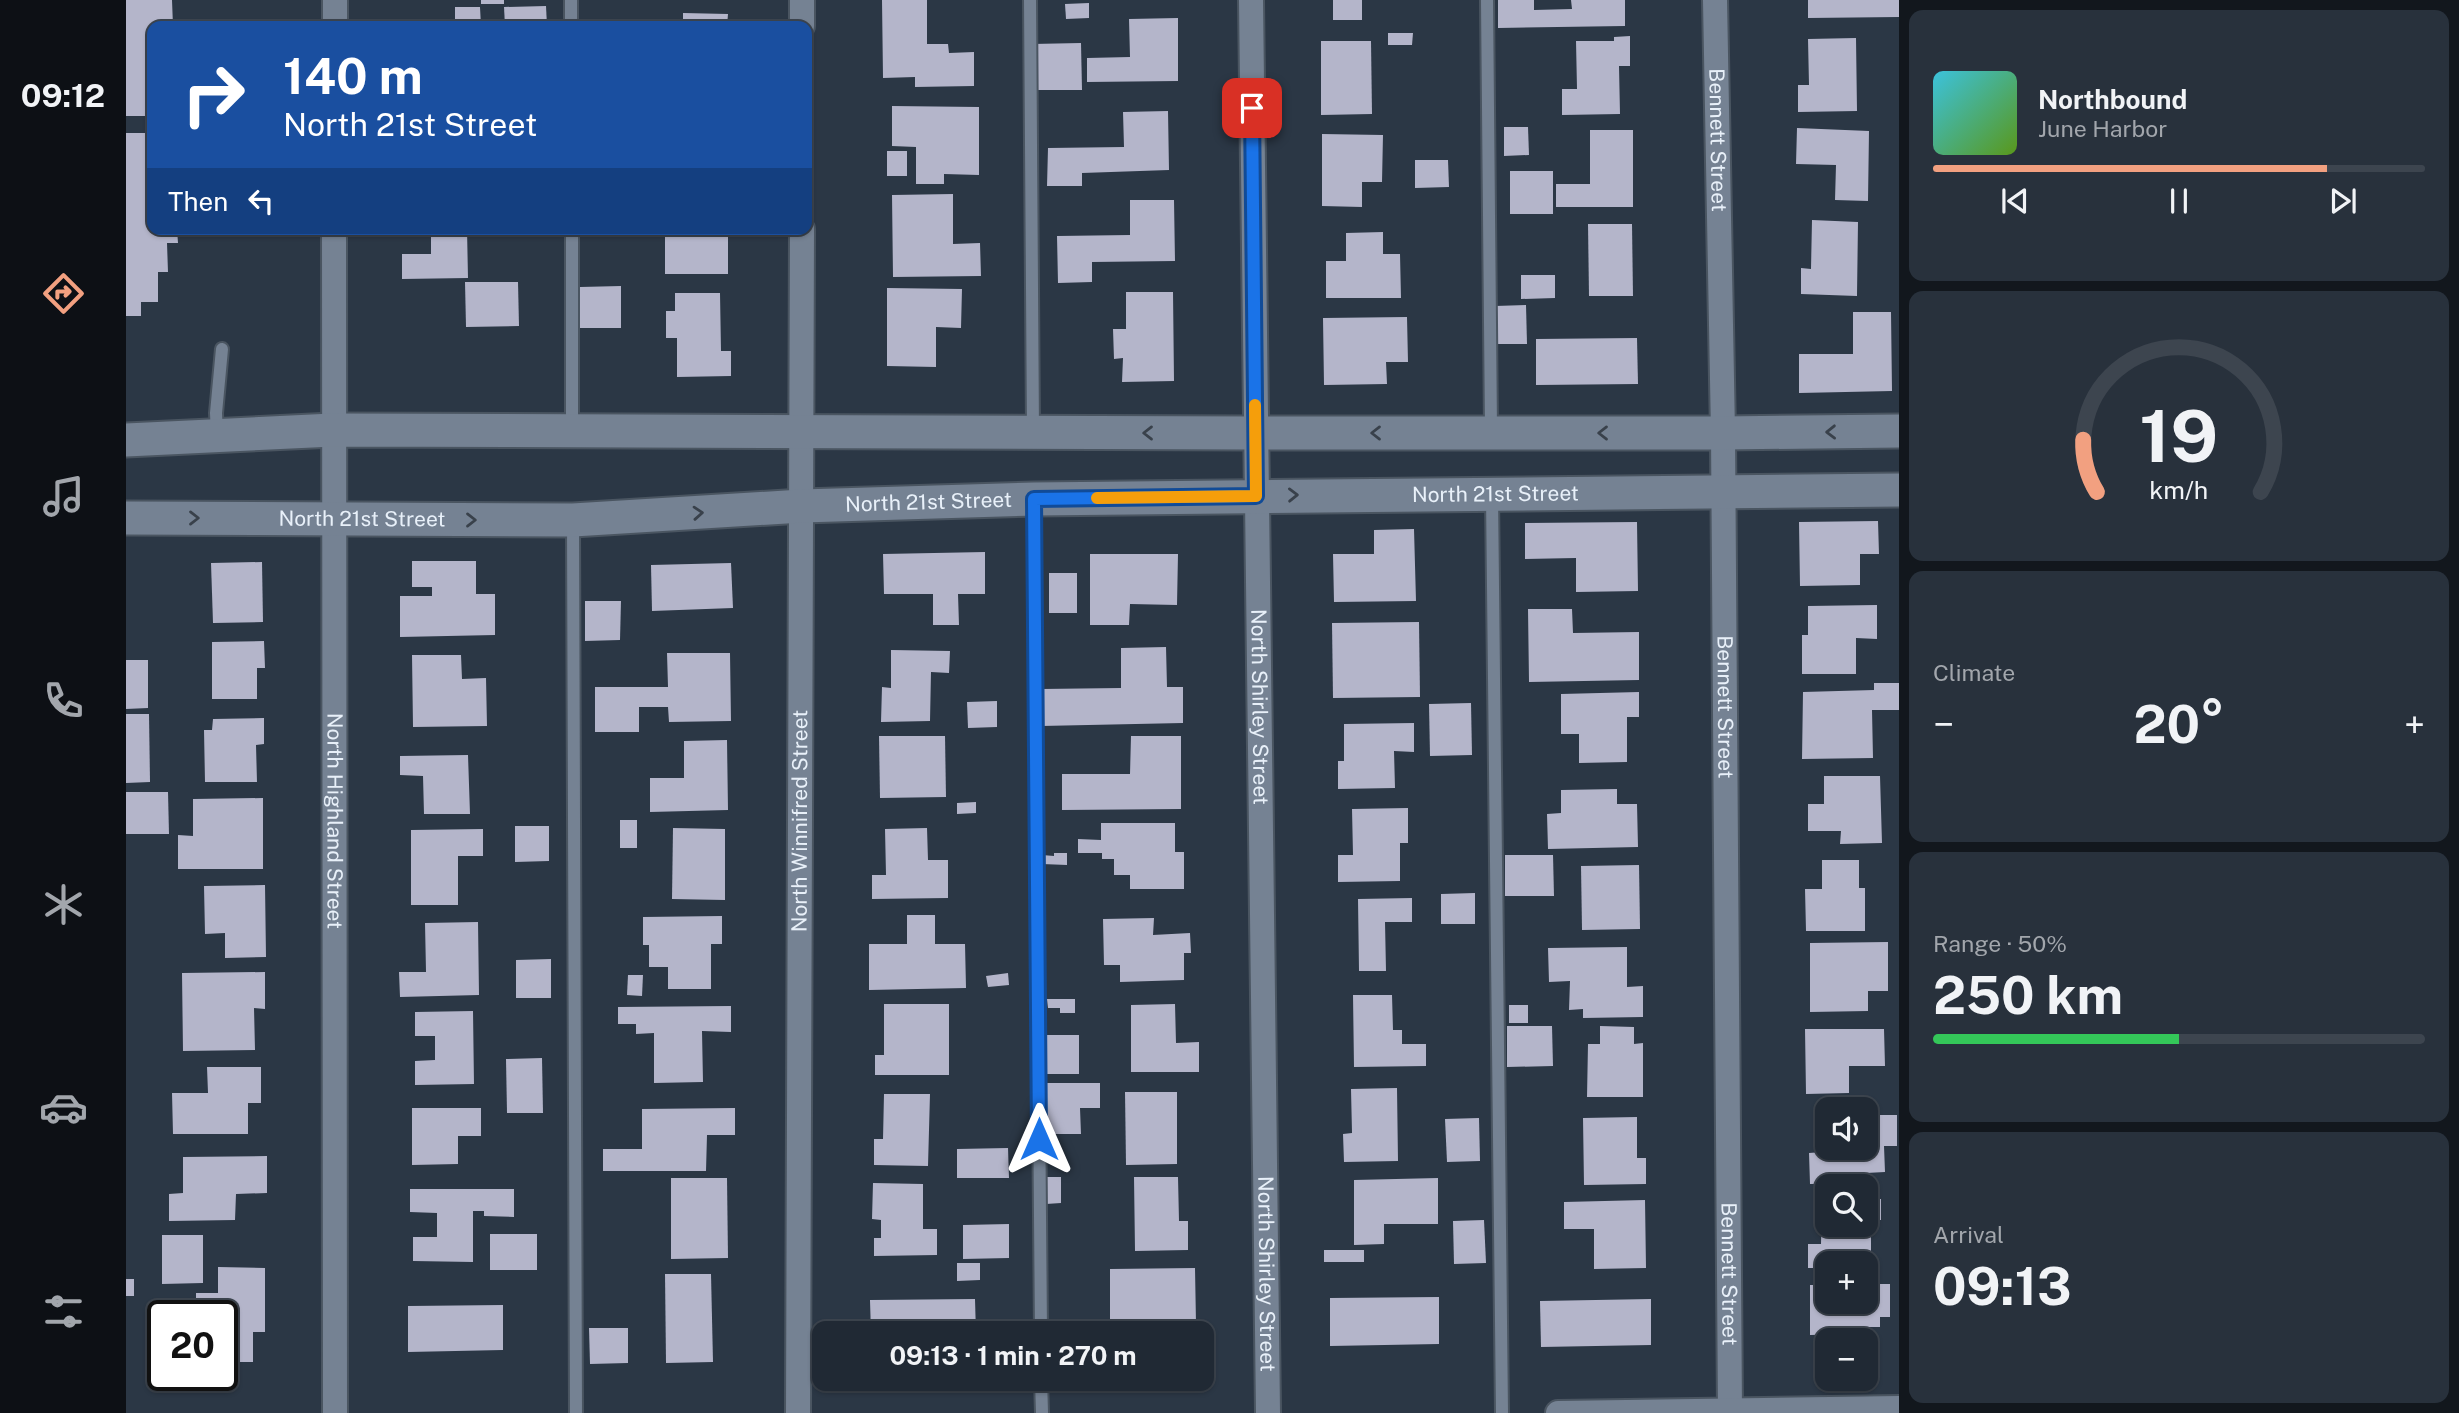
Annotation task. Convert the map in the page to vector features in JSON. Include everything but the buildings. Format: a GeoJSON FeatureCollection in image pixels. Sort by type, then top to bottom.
{"type":"FeatureCollection","features":[{"type":"Feature","properties":{"kind":"main road"},"geometry":{"type":"LineString","coordinates":[[126,440],[332,430],[1255,433],[1899,431]]}},
{"type":"Feature","properties":{"kind":"main road","name":"North 21st Street"},"geometry":{"type":"LineString","coordinates":[[126,518],[573,520],[802,506],[1034,499],[1899,490]]}},
{"type":"Feature","properties":{"kind":"street"},"geometry":{"type":"LineString","coordinates":[[335,0],[335,21]]}},
{"type":"Feature","properties":{"kind":"street"},"geometry":{"type":"LineString","coordinates":[[802,0],[802,21]]}},
{"type":"Feature","properties":{"kind":"street","name":"North Shirley Street"},"geometry":{"type":"LineString","coordinates":[[1251,0],[1268,1413]]}},
{"type":"Feature","properties":{"kind":"street","name":"Bennett Street"},"geometry":{"type":"LineString","coordinates":[[1715,0],[1723,433],[1730,1412]]}},
{"type":"Feature","properties":{"kind":"street","name":"North Highland Street"},"geometry":{"type":"LineString","coordinates":[[334,235],[332,430],[335,1413]]}},
{"type":"Feature","properties":{"kind":"street","name":"North Winnifred Street"},"geometry":{"type":"LineString","coordinates":[[797,1413],[802,235]]}},
{"type":"Feature","properties":{"kind":"street"},"geometry":{"type":"LineString","coordinates":[[1558,1413],[1899,1408]]}},
{"type":"Feature","properties":{"kind":"lane"},"geometry":{"type":"LineString","coordinates":[[571,0],[571,21]]}},
{"type":"Feature","properties":{"kind":"lane"},"geometry":{"type":"LineString","coordinates":[[1030,0],[1033,432]]}},
{"type":"Feature","properties":{"kind":"lane"},"geometry":{"type":"LineString","coordinates":[[1487,0],[1491,433]]}},
{"type":"Feature","properties":{"kind":"lane"},"geometry":{"type":"LineString","coordinates":[[572,235],[572,431]]}},
{"type":"Feature","properties":{"kind":"lane"},"geometry":{"type":"LineString","coordinates":[[217,435],[216,413],[222,349]]}},
{"type":"Feature","properties":{"kind":"lane"},"geometry":{"type":"LineString","coordinates":[[1492,494],[1502,1413]]}},
{"type":"Feature","properties":{"kind":"lane"},"geometry":{"type":"LineString","coordinates":[[1034,499],[1041,1321]]}},
{"type":"Feature","properties":{"kind":"lane"},"geometry":{"type":"LineString","coordinates":[[573,520],[576,1413]]}},
{"type":"Feature","properties":{"kind":"lane"},"geometry":{"type":"LineString","coordinates":[[1041,1391],[1042,1413]]}},
{"type":"Feature","properties":{"kind":"slow traffic"},"geometry":{"type":"LineString","coordinates":[[1097,498],[1256,496],[1255,405]]}},
{"type":"Feature","properties":{"kind":"route"},"geometry":{"type":"LineString","coordinates":[[1039,1139],[1034,499],[1256,496],[1252,108]]}}]}
